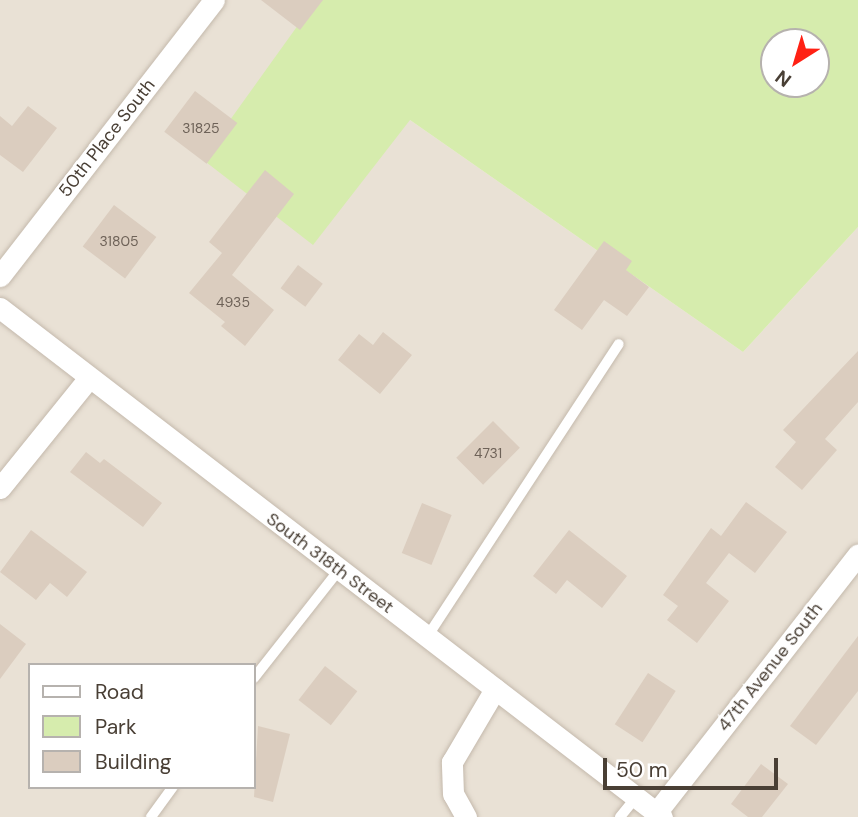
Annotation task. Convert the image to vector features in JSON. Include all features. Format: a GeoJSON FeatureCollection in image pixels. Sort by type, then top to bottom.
{"type":"FeatureCollection","features":[{"type":"Feature","properties":{"kind":"street","name":"50th Place South"},"geometry":{"type":"LineString","coordinates":[[0,276],[214,0]]}},
{"type":"Feature","properties":{"kind":"street","name":"South 318th Street"},"geometry":{"type":"LineString","coordinates":[[0,308],[88,379],[659,815]]}},
{"type":"Feature","properties":{"kind":"street"},"geometry":{"type":"LineString","coordinates":[[0,488],[88,379]]}},
{"type":"Feature","properties":{"kind":"street","name":"47th Avenue South"},"geometry":{"type":"LineString","coordinates":[[659,815],[858,554]]}},
{"type":"Feature","properties":{"kind":"street"},"geometry":{"type":"LineString","coordinates":[[466,817],[453,794],[452,762],[495,689]]}},
{"type":"Feature","properties":{"kind":"lane"},"geometry":{"type":"LineString","coordinates":[[427,637],[619,344]]}},
{"type":"Feature","properties":{"kind":"lane"},"geometry":{"type":"LineString","coordinates":[[256,675],[339,570]]}},
{"type":"Feature","properties":{"kind":"lane"},"geometry":{"type":"LineString","coordinates":[[151,817],[172,789]]}},
{"type":"Feature","properties":{"kind":"lane"},"geometry":{"type":"LineString","coordinates":[[621,817],[637,796]]}},
{"type":"Feature","properties":{"kind":"shaded area"},"geometry":{"type":"Polygon","coordinates":[[[0,0],[316,0],[410,120],[743,352],[858,227],[858,817],[0,817],[0,0]]]}},
{"type":"Feature","properties":{"kind":"green space"},"geometry":{"type":"Polygon","coordinates":[[[316,0],[858,0],[858,227],[743,352],[410,120],[313,245],[202,159],[316,0]]]}},
{"type":"Feature","properties":{"kind":"building"},"geometry":{"type":"Polygon","coordinates":[[[261,0],[323,0],[300,30],[261,0]]]}},
{"type":"Feature","properties":{"kind":"building"},"geometry":{"type":"Polygon","coordinates":[[[195,91],[237,123],[207,164],[164,132],[195,91]]]}},
{"type":"Feature","properties":{"kind":"building"},"geometry":{"type":"Polygon","coordinates":[[[28,106],[57,128],[23,172],[0,155],[0,116],[12,126],[28,106]]]}},
{"type":"Feature","properties":{"kind":"building"},"geometry":{"type":"Polygon","coordinates":[[[265,170],[294,194],[232,275],[274,310],[245,346],[221,326],[225,322],[189,293],[222,253],[209,242],[265,170]]]}},
{"type":"Feature","properties":{"kind":"building"},"geometry":{"type":"Polygon","coordinates":[[[114,205],[156,237],[125,278],[83,247],[114,205]]]}},
{"type":"Feature","properties":{"kind":"building"},"geometry":{"type":"Polygon","coordinates":[[[604,241],[632,261],[626,270],[649,287],[627,316],[604,300],[582,330],[554,310],[604,241]]]}},
{"type":"Feature","properties":{"kind":"building"},"geometry":{"type":"Polygon","coordinates":[[[298,265],[323,284],[305,307],[281,288],[298,265]]]}},
{"type":"Feature","properties":{"kind":"building"},"geometry":{"type":"Polygon","coordinates":[[[383,332],[412,355],[380,394],[338,360],[359,334],[373,345],[383,332]]]}},
{"type":"Feature","properties":{"kind":"building"},"geometry":{"type":"Polygon","coordinates":[[[858,351],[858,402],[825,439],[837,450],[802,490],[775,467],[796,442],[783,430],[858,351]]]}},
{"type":"Feature","properties":{"kind":"building"},"geometry":{"type":"Polygon","coordinates":[[[493,421],[520,448],[483,485],[456,458],[493,421]]]}},
{"type":"Feature","properties":{"kind":"building"},"geometry":{"type":"Polygon","coordinates":[[[86,452],[100,463],[104,459],[162,503],[143,527],[70,472],[86,452]]]}},
{"type":"Feature","properties":{"kind":"building"},"geometry":{"type":"Polygon","coordinates":[[[746,502],[787,532],[755,573],[729,553],[706,583],[729,601],[697,643],[667,620],[678,606],[663,595],[711,528],[721,536],[746,502]]]}},
{"type":"Feature","properties":{"kind":"building"},"geometry":{"type":"Polygon","coordinates":[[[422,503],[452,515],[431,565],[402,553],[422,503]]]}},
{"type":"Feature","properties":{"kind":"building"},"geometry":{"type":"Polygon","coordinates":[[[31,530],[87,572],[67,597],[50,583],[36,600],[0,572],[31,530]]]}},
{"type":"Feature","properties":{"kind":"building"},"geometry":{"type":"Polygon","coordinates":[[[569,530],[627,576],[602,608],[567,580],[556,594],[533,576],[569,530]]]}},
{"type":"Feature","properties":{"kind":"building"},"geometry":{"type":"Polygon","coordinates":[[[0,624],[26,644],[0,679],[0,624]]]}},
{"type":"Feature","properties":{"kind":"building"},"geometry":{"type":"Polygon","coordinates":[[[858,636],[858,691],[816,745],[790,726],[858,636]]]}},
{"type":"Feature","properties":{"kind":"building"},"geometry":{"type":"Polygon","coordinates":[[[325,666],[357,691],[331,725],[299,700],[325,666]]]}},
{"type":"Feature","properties":{"kind":"building"},"geometry":{"type":"Polygon","coordinates":[[[648,673],[676,691],[642,742],[615,724],[648,673]]]}},
{"type":"Feature","properties":{"kind":"building"},"geometry":{"type":"Polygon","coordinates":[[[258,726],[290,734],[273,802],[254,797],[258,726]]]}},
{"type":"Feature","properties":{"kind":"building"},"geometry":{"type":"Polygon","coordinates":[[[761,764],[788,784],[762,817],[748,817],[731,804],[761,764]]]}}]}
